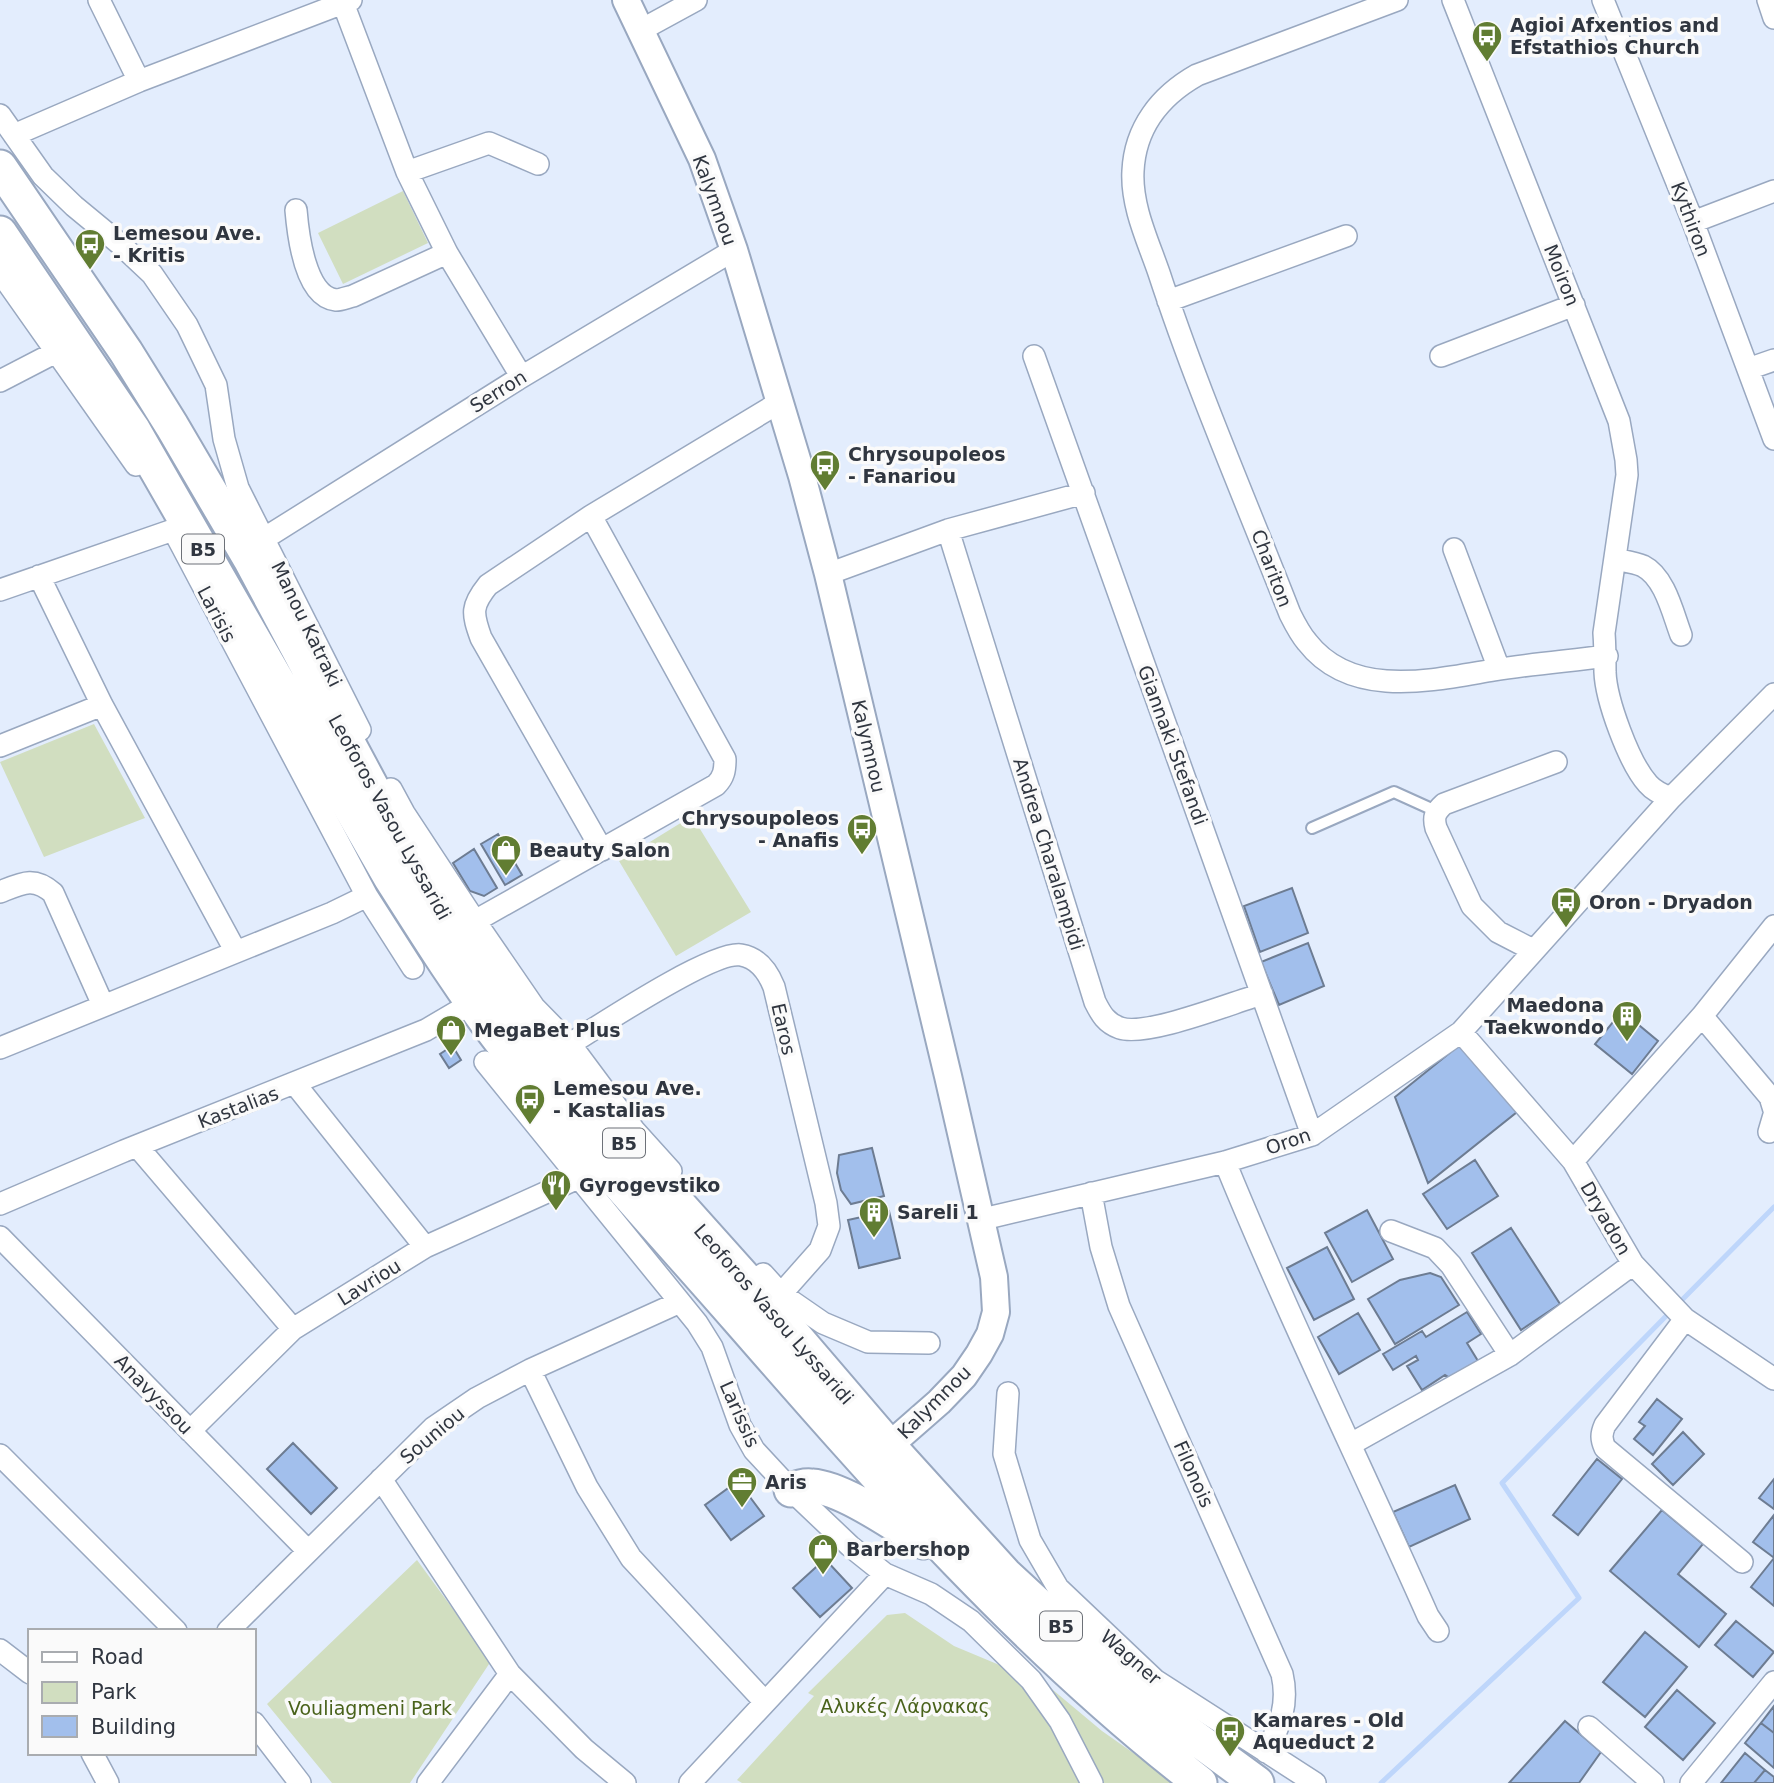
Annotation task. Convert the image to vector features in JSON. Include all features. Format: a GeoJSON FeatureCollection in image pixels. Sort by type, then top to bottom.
{"type":"FeatureCollection","features":[{"type":"Feature","properties":{"kind":"main road","name":"Leoforos Vasou Lyssaridi"},"geometry":{"type":"LineString","coordinates":[[0,167],[126,352],[251,561],[484,995]]}},
{"type":"Feature","properties":{"kind":"main road","name":"Leoforos Vasou Lyssaridi"},"geometry":{"type":"LineString","coordinates":[[0,233],[133,429],[390,877],[484,995],[621,1140],[758,1293],[955,1561],[1087,1689],[1200,1783]]}},
{"type":"Feature","properties":{"kind":"main road","name":"Leoforos Vasou Lyssaridi"},"geometry":{"type":"LineString","coordinates":[[877,1456],[1097,1659],[1186,1731],[1259,1772]]}},
{"type":"Feature","properties":{"kind":"main road"},"geometry":{"type":"LineString","coordinates":[[791,1490],[814,1486],[834,1491],[955,1561]]}},
{"type":"Feature","properties":{"kind":"street"},"geometry":{"type":"LineString","coordinates":[[99,0],[139,81]]}},
{"type":"Feature","properties":{"kind":"street","name":"Kalymnou"},"geometry":{"type":"LineString","coordinates":[[626,0],[702,159],[734,250],[780,402],[828,575],[994,1277],[996,1312],[990,1334],[964,1376],[939,1402],[877,1456]]}},
{"type":"Feature","properties":{"kind":"street"},"geometry":{"type":"LineString","coordinates":[[640,30],[696,0]]}},
{"type":"Feature","properties":{"kind":"street","name":"Chariton"},"geometry":{"type":"LineString","coordinates":[[1397,0],[1197,75],[1181,84],[1158,105],[1140,134],[1133,170],[1133,188],[1140,218],[1168,302],[1290,614],[1307,643],[1318,654],[1342,669],[1393,682],[1427,681],[1606,656]]}},
{"type":"Feature","properties":{"kind":"street","name":"Moiron"},"geometry":{"type":"LineString","coordinates":[[1453,0],[1612,403],[1623,441],[1626,460],[1625,496],[1604,633],[1605,673],[1628,749],[1648,784],[1671,798]]}},
{"type":"Feature","properties":{"kind":"street","name":"Kythiron"},"geometry":{"type":"LineString","coordinates":[[1603,0],[1693,222],[1774,439]]}},
{"type":"Feature","properties":{"kind":"street"},"geometry":{"type":"LineString","coordinates":[[1768,0],[1774,18]]}},
{"type":"Feature","properties":{"kind":"street"},"geometry":{"type":"LineString","coordinates":[[14,135],[139,81],[347,1],[407,172],[447,253],[522,376]]}},
{"type":"Feature","properties":{"kind":"street","name":"Manou Katraki"},"geometry":{"type":"LineString","coordinates":[[0,115],[43,176],[152,274],[187,325],[216,385],[224,439],[238,488],[349,710],[404,813],[534,1007],[570,1044],[634,1130],[781,1294],[823,1323],[869,1342],[929,1343]]}},
{"type":"Feature","properties":{"kind":"street"},"geometry":{"type":"LineString","coordinates":[[407,172],[489,144],[538,164]]}},
{"type":"Feature","properties":{"kind":"street"},"geometry":{"type":"LineString","coordinates":[[1693,222],[1774,191]]}},
{"type":"Feature","properties":{"kind":"street"},"geometry":{"type":"LineString","coordinates":[[296,210],[298,239],[314,284],[324,295],[337,300],[353,296],[447,253]]}},
{"type":"Feature","properties":{"kind":"street"},"geometry":{"type":"LineString","coordinates":[[1168,302],[1346,236]]}},
{"type":"Feature","properties":{"kind":"street","name":"Serron"},"geometry":{"type":"LineString","coordinates":[[265,538],[522,376],[734,250]]}},
{"type":"Feature","properties":{"kind":"street","name":"Larisis"},"geometry":{"type":"LineString","coordinates":[[0,272],[102,418],[129,451],[367,895],[413,968]]}},
{"type":"Feature","properties":{"kind":"street"},"geometry":{"type":"LineString","coordinates":[[1441,356],[1574,305]]}},
{"type":"Feature","properties":{"kind":"street"},"geometry":{"type":"LineString","coordinates":[[0,381],[56,352]]}},
{"type":"Feature","properties":{"kind":"street","name":"Giannaki Stefandi"},"geometry":{"type":"LineString","coordinates":[[1034,356],[1312,1135]]}},
{"type":"Feature","properties":{"kind":"street"},"geometry":{"type":"LineString","coordinates":[[1748,369],[1774,360]]}},
{"type":"Feature","properties":{"kind":"street"},"geometry":{"type":"LineString","coordinates":[[602,850],[481,638],[473,616],[477,600],[488,585],[591,516],[780,402]]}},
{"type":"Feature","properties":{"kind":"street"},"geometry":{"type":"LineString","coordinates":[[828,575],[948,530],[1084,494]]}},
{"type":"Feature","properties":{"kind":"street"},"geometry":{"type":"LineString","coordinates":[[475,921],[716,785],[725,770],[725,759],[591,516]]}},
{"type":"Feature","properties":{"kind":"street"},"geometry":{"type":"LineString","coordinates":[[0,590],[173,530]]}},
{"type":"Feature","properties":{"kind":"street","name":"Andrea Charalampidi"},"geometry":{"type":"LineString","coordinates":[[948,530],[1101,1015],[1121,1029],[1148,1029],[1262,993]]}},
{"type":"Feature","properties":{"kind":"street"},"geometry":{"type":"LineString","coordinates":[[1454,549],[1499,669]]}},
{"type":"Feature","properties":{"kind":"street"},"geometry":{"type":"LineString","coordinates":[[1615,559],[1643,566],[1654,574],[1662,586],[1681,635]]}},
{"type":"Feature","properties":{"kind":"street"},"geometry":{"type":"LineString","coordinates":[[39,576],[102,705],[236,952]]}},
{"type":"Feature","properties":{"kind":"street","name":"Oron"},"geometry":{"type":"LineString","coordinates":[[982,1219],[1225,1162],[1312,1135],[1461,1032],[1671,798],[1774,694]]}},
{"type":"Feature","properties":{"kind":"street"},"geometry":{"type":"LineString","coordinates":[[0,746],[102,705]]}},
{"type":"Feature","properties":{"kind":"street"},"geometry":{"type":"LineString","coordinates":[[1533,950],[1498,932],[1472,906],[1434,819],[1436,811],[1444,804],[1556,762]]}},
{"type":"Feature","properties":{"kind":"street"},"geometry":{"type":"LineString","coordinates":[[0,892],[30,882],[43,884],[53,893],[103,1005]]}},
{"type":"Feature","properties":{"kind":"street"},"geometry":{"type":"LineString","coordinates":[[0,1048],[332,913],[367,895]]}},
{"type":"Feature","properties":{"kind":"street"},"geometry":{"type":"LineString","coordinates":[[1573,1161],[1702,1016],[1774,926]]}},
{"type":"Feature","properties":{"kind":"street","name":"Earos"},"geometry":{"type":"LineString","coordinates":[[570,1044],[682,976],[719,960],[740,954],[755,960],[766,970],[774,987],[826,1203],[829,1226],[820,1250],[781,1294]]}},
{"type":"Feature","properties":{"kind":"street","name":"Kastalias"},"geometry":{"type":"LineString","coordinates":[[0,1204],[426,1030],[484,995]]}},
{"type":"Feature","properties":{"kind":"street"},"geometry":{"type":"LineString","coordinates":[[1702,1016],[1770,1097],[1774,1110]]}},
{"type":"Feature","properties":{"kind":"street","name":"Dryadon"},"geometry":{"type":"LineString","coordinates":[[1461,1032],[1573,1161],[1633,1264],[1680,1314],[1774,1380]]}},
{"type":"Feature","properties":{"kind":"street","name":"Larissis"},"geometry":{"type":"LineString","coordinates":[[485,1062],[697,1323],[712,1347],[740,1425],[754,1450],[791,1490],[850,1546],[885,1574],[931,1594],[971,1621],[1031,1680],[1060,1721],[1092,1783]]}},
{"type":"Feature","properties":{"kind":"street"},"geometry":{"type":"LineString","coordinates":[[295,1084],[425,1247]]}},
{"type":"Feature","properties":{"kind":"street"},"geometry":{"type":"LineString","coordinates":[[137,1146],[293,1329]]}},
{"type":"Feature","properties":{"kind":"street"},"geometry":{"type":"LineString","coordinates":[[1225,1162],[1270,1273],[1428,1616],[1438,1631]]}},
{"type":"Feature","properties":{"kind":"street","name":"Lavriou"},"geometry":{"type":"LineString","coordinates":[[190,1431],[293,1329],[425,1247],[578,1178]]}},
{"type":"Feature","properties":{"kind":"street","name":"Filonois"},"geometry":{"type":"LineString","coordinates":[[1091,1193],[1101,1247],[1119,1306],[1282,1674],[1286,1699],[1283,1712],[1259,1772]]}},
{"type":"Feature","properties":{"kind":"street"},"geometry":{"type":"LineString","coordinates":[[1391,1231],[1415,1238],[1435,1248],[1451,1265],[1510,1355]]}},
{"type":"Feature","properties":{"kind":"street","name":"Anavyssou"},"geometry":{"type":"LineString","coordinates":[[0,1237],[308,1551]]}},
{"type":"Feature","properties":{"kind":"street"},"geometry":{"type":"LineString","coordinates":[[1351,1444],[1510,1355],[1633,1264]]}},
{"type":"Feature","properties":{"kind":"street","name":"Souniou"},"geometry":{"type":"LineString","coordinates":[[230,1629],[433,1428],[477,1398],[530,1370],[680,1302]]}},
{"type":"Feature","properties":{"kind":"street"},"geometry":{"type":"LineString","coordinates":[[1680,1314],[1605,1425],[1601,1434],[1602,1441],[1605,1448],[1742,1562]]}},
{"type":"Feature","properties":{"kind":"street"},"geometry":{"type":"LineString","coordinates":[[530,1370],[587,1487],[631,1558],[765,1702]]}},
{"type":"Feature","properties":{"kind":"street","name":"Wagner"},"geometry":{"type":"LineString","coordinates":[[1008,1393],[1004,1454],[1030,1540],[1058,1588],[1155,1680],[1259,1772],[1315,1783]]}},
{"type":"Feature","properties":{"kind":"street"},"geometry":{"type":"LineString","coordinates":[[0,1455],[174,1629]]}},
{"type":"Feature","properties":{"kind":"street"},"geometry":{"type":"LineString","coordinates":[[381,1479],[510,1674],[584,1749],[625,1783]]}},
{"type":"Feature","properties":{"kind":"street"},"geometry":{"type":"LineString","coordinates":[[690,1783],[885,1574]]}},
{"type":"Feature","properties":{"kind":"street"},"geometry":{"type":"LineString","coordinates":[[0,1650],[28,1671]]}},
{"type":"Feature","properties":{"kind":"street"},"geometry":{"type":"LineString","coordinates":[[428,1783],[510,1674]]}},
{"type":"Feature","properties":{"kind":"street"},"geometry":{"type":"LineString","coordinates":[[1691,1783],[1774,1682]]}},
{"type":"Feature","properties":{"kind":"street"},"geometry":{"type":"LineString","coordinates":[[256,1726],[300,1783]]}},
{"type":"Feature","properties":{"kind":"street"},"geometry":{"type":"LineString","coordinates":[[1589,1727],[1653,1783]]}},
{"type":"Feature","properties":{"kind":"street"},"geometry":{"type":"LineString","coordinates":[[93,1755],[108,1783]]}},
{"type":"Feature","properties":{"kind":"lane"},"geometry":{"type":"LineString","coordinates":[[1312,828],[1394,792],[1436,811]]}},
{"type":"Feature","properties":{"kind":"green space"},"geometry":{"type":"Polygon","coordinates":[[[403,191],[428,243],[343,284],[318,233],[403,191]]]}},
{"type":"Feature","properties":{"kind":"green space"},"geometry":{"type":"Polygon","coordinates":[[[94,724],[145,818],[44,857],[0,762],[94,724]]]}},
{"type":"Feature","properties":{"kind":"green space"},"geometry":{"type":"Polygon","coordinates":[[[692,816],[751,912],[676,956],[619,861],[692,816]]]}},
{"type":"Feature","properties":{"kind":"green space","name":"Vouliagmeni Park"},"geometry":{"type":"Polygon","coordinates":[[[417,1560],[491,1661],[410,1783],[332,1783],[267,1704],[417,1560]]]}},
{"type":"Feature","properties":{"kind":"green space","name":"Αλυκές Λάρνακας"},"geometry":{"type":"Polygon","coordinates":[[[905,1613],[954,1646],[1047,1685],[1102,1731],[1176,1783],[742,1783],[737,1780],[814,1696],[808,1693],[887,1615],[905,1613]]]}},
{"type":"Feature","properties":{"kind":"building"},"geometry":{"type":"Polygon","coordinates":[[[498,834],[522,875],[505,885],[481,844],[498,834]]]}},
{"type":"Feature","properties":{"kind":"building"},"geometry":{"type":"Polygon","coordinates":[[[474,849],[497,888],[484,896],[470,891],[453,863],[474,849]]]}},
{"type":"Feature","properties":{"kind":"building"},"geometry":{"type":"Polygon","coordinates":[[[1292,888],[1308,933],[1260,952],[1244,906],[1292,888]]]}},
{"type":"Feature","properties":{"kind":"building"},"geometry":{"type":"Polygon","coordinates":[[[1308,943],[1324,986],[1279,1005],[1261,962],[1308,943]]]}},
{"type":"Feature","properties":{"kind":"building","name":"Maedona Taekwondo"},"geometry":{"type":"Polygon","coordinates":[[[1622,1011],[1658,1041],[1632,1074],[1595,1044],[1622,1011]]]}},
{"type":"Feature","properties":{"kind":"building"},"geometry":{"type":"Polygon","coordinates":[[[1462,1043],[1517,1112],[1428,1183],[1395,1097],[1462,1043]]]}},
{"type":"Feature","properties":{"kind":"building","name":"MegaBet Plus"},"geometry":{"type":"Polygon","coordinates":[[[449,1048],[455,1050],[461,1060],[449,1068],[440,1054],[449,1048]]]}},
{"type":"Feature","properties":{"kind":"building"},"geometry":{"type":"Polygon","coordinates":[[[872,1148],[884,1196],[851,1204],[841,1190],[837,1173],[839,1155],[872,1148]]]}},
{"type":"Feature","properties":{"kind":"building"},"geometry":{"type":"Polygon","coordinates":[[[1475,1160],[1498,1196],[1447,1229],[1423,1194],[1475,1160]]]}},
{"type":"Feature","properties":{"kind":"building"},"geometry":{"type":"Polygon","coordinates":[[[1367,1210],[1393,1259],[1352,1282],[1325,1233],[1367,1210]]]}},
{"type":"Feature","properties":{"kind":"building","name":"Sareli 1"},"geometry":{"type":"Polygon","coordinates":[[[889,1211],[900,1258],[859,1268],[848,1220],[889,1211]]]}},
{"type":"Feature","properties":{"kind":"building"},"geometry":{"type":"Polygon","coordinates":[[[1511,1228],[1560,1304],[1521,1330],[1472,1253],[1511,1228]]]}},
{"type":"Feature","properties":{"kind":"building"},"geometry":{"type":"Polygon","coordinates":[[[1327,1247],[1354,1299],[1314,1320],[1287,1268],[1327,1247]]]}},
{"type":"Feature","properties":{"kind":"building"},"geometry":{"type":"Polygon","coordinates":[[[1430,1273],[1441,1277],[1459,1305],[1395,1344],[1368,1299],[1400,1280],[1430,1273]]]}},
{"type":"Feature","properties":{"kind":"building"},"geometry":{"type":"Polygon","coordinates":[[[1467,1312],[1481,1334],[1467,1343],[1478,1361],[1450,1378],[1445,1375],[1422,1390],[1407,1366],[1418,1360],[1416,1356],[1393,1370],[1383,1354],[1422,1331],[1426,1337],[1467,1312]]]}},
{"type":"Feature","properties":{"kind":"building"},"geometry":{"type":"Polygon","coordinates":[[[1358,1313],[1380,1350],[1339,1374],[1318,1337],[1358,1313]]]}},
{"type":"Feature","properties":{"kind":"building"},"geometry":{"type":"Polygon","coordinates":[[[1657,1399],[1682,1419],[1653,1455],[1634,1439],[1645,1426],[1639,1422],[1657,1399]]]}},
{"type":"Feature","properties":{"kind":"building"},"geometry":{"type":"Polygon","coordinates":[[[1683,1432],[1704,1454],[1673,1485],[1652,1464],[1683,1432]]]}},
{"type":"Feature","properties":{"kind":"building"},"geometry":{"type":"Polygon","coordinates":[[[293,1443],[337,1488],[311,1514],[267,1469],[293,1443]]]}},
{"type":"Feature","properties":{"kind":"building"},"geometry":{"type":"Polygon","coordinates":[[[1597,1459],[1622,1479],[1578,1535],[1553,1515],[1597,1459]]]}},
{"type":"Feature","properties":{"kind":"building"},"geometry":{"type":"Polygon","coordinates":[[[1774,1479],[1774,1509],[1759,1498],[1774,1479]]]}},
{"type":"Feature","properties":{"kind":"building"},"geometry":{"type":"Polygon","coordinates":[[[738,1481],[764,1516],[731,1540],[705,1505],[738,1481]]]}},
{"type":"Feature","properties":{"kind":"building"},"geometry":{"type":"Polygon","coordinates":[[[1455,1485],[1470,1519],[1409,1547],[1393,1512],[1455,1485]]]}},
{"type":"Feature","properties":{"kind":"building"},"geometry":{"type":"Polygon","coordinates":[[[1662,1510],[1703,1544],[1678,1574],[1726,1614],[1699,1647],[1610,1571],[1662,1510]]]}},
{"type":"Feature","properties":{"kind":"building"},"geometry":{"type":"Polygon","coordinates":[[[1774,1515],[1774,1556],[1773,1557],[1753,1542],[1774,1515]]]}},
{"type":"Feature","properties":{"kind":"building"},"geometry":{"type":"Polygon","coordinates":[[[1774,1558],[1774,1606],[1751,1587],[1774,1558]]]}},
{"type":"Feature","properties":{"kind":"building"},"geometry":{"type":"Polygon","coordinates":[[[825,1559],[852,1588],[820,1617],[793,1588],[825,1559]]]}},
{"type":"Feature","properties":{"kind":"building"},"geometry":{"type":"Polygon","coordinates":[[[1736,1621],[1774,1652],[1753,1677],[1715,1645],[1736,1621]]]}},
{"type":"Feature","properties":{"kind":"building"},"geometry":{"type":"Polygon","coordinates":[[[1645,1632],[1687,1667],[1645,1717],[1603,1682],[1645,1632]]]}},
{"type":"Feature","properties":{"kind":"building"},"geometry":{"type":"Polygon","coordinates":[[[1677,1690],[1715,1723],[1683,1760],[1645,1727],[1677,1690]]]}},
{"type":"Feature","properties":{"kind":"building"},"geometry":{"type":"Polygon","coordinates":[[[1774,1706],[1774,1733],[1761,1723],[1774,1706]]]}},
{"type":"Feature","properties":{"kind":"building"},"geometry":{"type":"Polygon","coordinates":[[[1565,1721],[1601,1752],[1579,1783],[1509,1783],[1565,1721]]]}},
{"type":"Feature","properties":{"kind":"building"},"geometry":{"type":"Polygon","coordinates":[[[1761,1723],[1774,1733],[1774,1768],[1745,1743],[1761,1723]]]}},
{"type":"Feature","properties":{"kind":"building"},"geometry":{"type":"Polygon","coordinates":[[[1745,1753],[1765,1770],[1754,1783],[1721,1783],[1745,1753]]]}},
{"type":"Feature","properties":{"kind":"building"},"geometry":{"type":"Polygon","coordinates":[[[1765,1770],[1774,1777],[1774,1783],[1754,1783],[1765,1770]]]}},
{"type":"Feature","properties":{"kind":"waterway"},"geometry":{"type":"LineString","coordinates":[[1678,1304],[1774,1207]]}},
{"type":"Feature","properties":{"kind":"waterway"},"geometry":{"type":"LineString","coordinates":[[1381,1783],[1579,1598],[1502,1483],[1671,1311]]}},
{"type":"Feature","properties":{"kind":"place","name":"Agioi Afxentios and Efstathios Church"},"geometry":{"type":"Point","coordinates":[1487,63]}},
{"type":"Feature","properties":{"kind":"place","name":"Lemesou Ave. - Kritis"},"geometry":{"type":"Point","coordinates":[90,271]}},
{"type":"Feature","properties":{"kind":"place","name":"Chrysoupoleos - Fanariou"},"geometry":{"type":"Point","coordinates":[825,492]}},
{"type":"Feature","properties":{"kind":"place","name":"Chrysoupoleos - Anafis"},"geometry":{"type":"Point","coordinates":[862,856]}},
{"type":"Feature","properties":{"kind":"place","name":"Beauty Salon"},"geometry":{"type":"Point","coordinates":[506,877]}},
{"type":"Feature","properties":{"kind":"place","name":"Oron - Dryadon"},"geometry":{"type":"Point","coordinates":[1566,929]}},
{"type":"Feature","properties":{"kind":"place","name":"Maedona Taekwondo"},"geometry":{"type":"Point","coordinates":[1627,1043]}},
{"type":"Feature","properties":{"kind":"place","name":"MegaBet Plus"},"geometry":{"type":"Point","coordinates":[451,1057]}},
{"type":"Feature","properties":{"kind":"place","name":"Lemesou Ave. - Kastalias"},"geometry":{"type":"Point","coordinates":[530,1126]}},
{"type":"Feature","properties":{"kind":"place","name":"Gyrogevstiko"},"geometry":{"type":"Point","coordinates":[556,1212]}},
{"type":"Feature","properties":{"kind":"place","name":"Sareli 1"},"geometry":{"type":"Point","coordinates":[874,1239]}},
{"type":"Feature","properties":{"kind":"place","name":"Aris"},"geometry":{"type":"Point","coordinates":[742,1509]}},
{"type":"Feature","properties":{"kind":"place","name":"Barbershop"},"geometry":{"type":"Point","coordinates":[823,1576]}},
{"type":"Feature","properties":{"kind":"place","name":"Kamares - Old Aqueduct 2"},"geometry":{"type":"Point","coordinates":[1230,1758]}}]}
